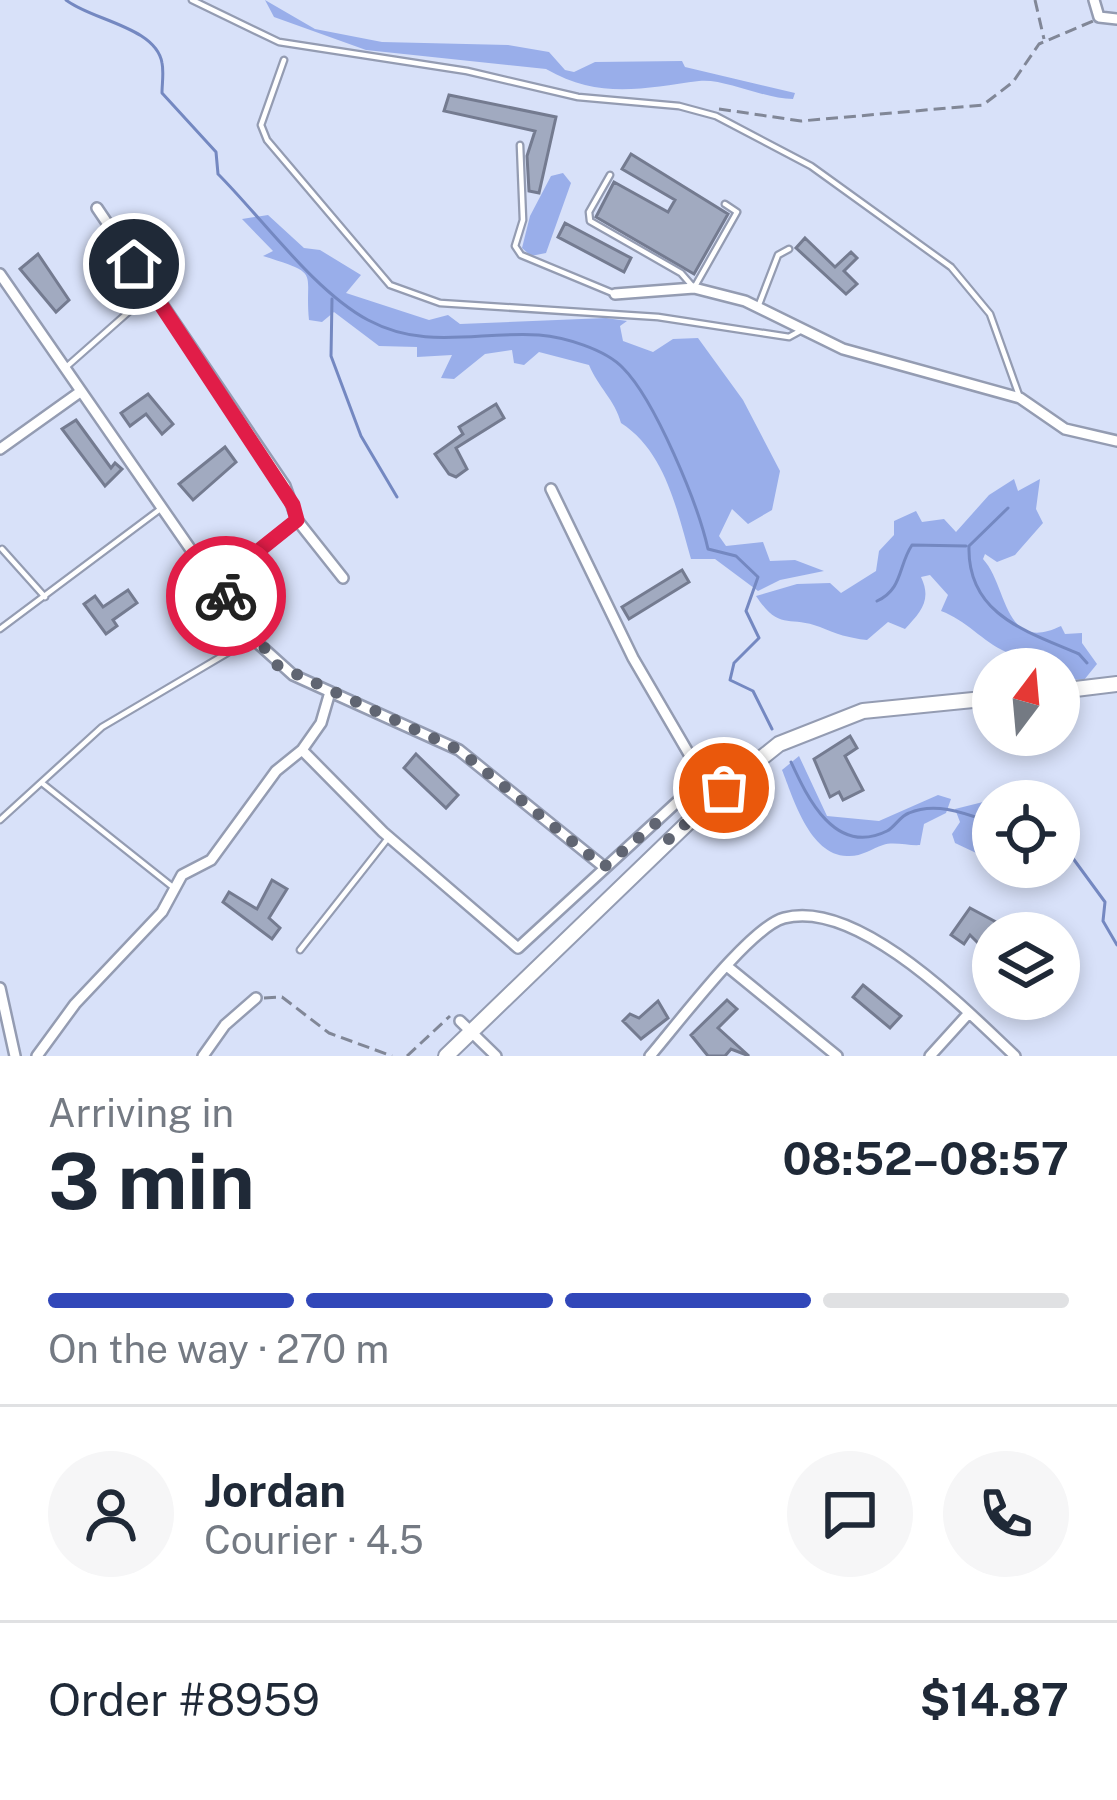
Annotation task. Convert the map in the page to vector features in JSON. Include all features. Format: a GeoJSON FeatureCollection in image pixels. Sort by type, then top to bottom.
{"type":"FeatureCollection","features":[{"type":"Feature","properties":{"kind":"main road"},"geometry":{"type":"LineString","coordinates":[[1080,688],[1117,684]]}},
{"type":"Feature","properties":{"kind":"main road"},"geometry":{"type":"LineString","coordinates":[[446,1056],[465,1027],[756,761],[821,724],[863,711],[972,700]]}},
{"type":"Feature","properties":{"kind":"street"},"geometry":{"type":"LineString","coordinates":[[1094,0],[1100,17],[1117,19]]}},
{"type":"Feature","properties":{"kind":"street"},"geometry":{"type":"LineString","coordinates":[[97,208],[285,486],[297,520],[343,578]]}},
{"type":"Feature","properties":{"kind":"street"},"geometry":{"type":"LineString","coordinates":[[0,274],[252,638],[277,665],[459,750],[604,867]]}},
{"type":"Feature","properties":{"kind":"street"},"geometry":{"type":"LineString","coordinates":[[614,294],[694,288],[758,307],[800,331],[1019,398],[1065,430],[1117,441]]}},
{"type":"Feature","properties":{"kind":"street"},"geometry":{"type":"LineString","coordinates":[[0,449],[80,392]]}},
{"type":"Feature","properties":{"kind":"street"},"geometry":{"type":"LineString","coordinates":[[302,750],[389,837],[518,948],[688,791],[698,778],[696,766],[633,658],[551,489]]}},
{"type":"Feature","properties":{"kind":"street"},"geometry":{"type":"LineString","coordinates":[[217,584],[297,520]]}},
{"type":"Feature","properties":{"kind":"street"},"geometry":{"type":"LineString","coordinates":[[37,1056],[75,1004],[162,912],[182,875],[211,860],[276,771],[302,750],[321,723],[330,692]]}},
{"type":"Feature","properties":{"kind":"street"},"geometry":{"type":"LineString","coordinates":[[656,823],[669,839]]}},
{"type":"Feature","properties":{"kind":"street"},"geometry":{"type":"LineString","coordinates":[[658,1053],[728,968],[781,918],[805,916],[833,922],[903,955],[1015,1056]]}},
{"type":"Feature","properties":{"kind":"street"},"geometry":{"type":"LineString","coordinates":[[728,968],[837,1056]]}},
{"type":"Feature","properties":{"kind":"street"},"geometry":{"type":"LineString","coordinates":[[0,988],[15,1056]]}},
{"type":"Feature","properties":{"kind":"street"},"geometry":{"type":"LineString","coordinates":[[203,1056],[225,1025],[256,998]]}},
{"type":"Feature","properties":{"kind":"street"},"geometry":{"type":"LineString","coordinates":[[930,1056],[969,1013]]}},
{"type":"Feature","properties":{"kind":"street"},"geometry":{"type":"LineString","coordinates":[[465,1027],[496,1056]]}},
{"type":"Feature","properties":{"kind":"lane"},"geometry":{"type":"LineString","coordinates":[[192,0],[279,42],[716,116],[811,166],[951,267],[990,314],[1019,398]]}},
{"type":"Feature","properties":{"kind":"lane"},"geometry":{"type":"LineString","coordinates":[[284,60],[261,125],[268,140],[390,285],[440,303],[658,317],[789,337],[800,331]]}},
{"type":"Feature","properties":{"kind":"lane"},"geometry":{"type":"LineString","coordinates":[[520,145],[523,220],[515,246],[521,255],[614,294]]}},
{"type":"Feature","properties":{"kind":"lane"},"geometry":{"type":"LineString","coordinates":[[610,175],[589,212],[590,220],[680,273],[694,288],[737,212],[725,204]]}},
{"type":"Feature","properties":{"kind":"lane"},"geometry":{"type":"LineString","coordinates":[[758,307],[778,255],[789,249]]}},
{"type":"Feature","properties":{"kind":"lane"},"geometry":{"type":"LineString","coordinates":[[64,369],[152,292]]}},
{"type":"Feature","properties":{"kind":"lane"},"geometry":{"type":"LineString","coordinates":[[0,629],[161,508]]}},
{"type":"Feature","properties":{"kind":"lane"},"geometry":{"type":"LineString","coordinates":[[2,549],[45,597]]}},
{"type":"Feature","properties":{"kind":"lane"},"geometry":{"type":"LineString","coordinates":[[0,820],[102,727],[252,638]]}},
{"type":"Feature","properties":{"kind":"lane"},"geometry":{"type":"LineString","coordinates":[[42,784],[175,888]]}},
{"type":"Feature","properties":{"kind":"lane"},"geometry":{"type":"LineString","coordinates":[[300,950],[389,837]]}},
{"type":"Feature","properties":{"kind":"lane"},"geometry":{"type":"LineString","coordinates":[[0,1039],[13,1036]]}},
{"type":"Feature","properties":{"kind":"path"},"geometry":{"type":"LineString","coordinates":[[1034,0],[1045,41]]}},
{"type":"Feature","properties":{"kind":"path"},"geometry":{"type":"LineString","coordinates":[[716,116],[727,107],[801,121],[983,105],[1005,91],[1045,41],[1100,17]]}},
{"type":"Feature","properties":{"kind":"path"},"geometry":{"type":"LineString","coordinates":[[256,998],[282,998],[329,1034],[392,1056]]}},
{"type":"Feature","properties":{"kind":"path"},"geometry":{"type":"LineString","coordinates":[[407,1056],[452,1015],[465,1027]]}},
{"type":"Feature","properties":{"kind":"shaded area"},"geometry":{"type":"Polygon","coordinates":[[[265,0],[315,29],[382,42],[508,45],[549,52],[565,70],[574,72],[595,62],[682,61],[685,67],[795,93],[793,99],[782,98],[709,81],[604,88],[546,69],[366,50],[274,17],[265,0]]]}},
{"type":"Feature","properties":{"kind":"shaded area"},"geometry":{"type":"Polygon","coordinates":[[[563,173],[571,183],[546,253],[531,256],[522,248],[530,216],[551,176],[563,173]]]}},
{"type":"Feature","properties":{"kind":"shaded area"},"geometry":{"type":"Polygon","coordinates":[[[268,215],[304,248],[320,250],[361,275],[346,293],[429,320],[448,315],[460,324],[627,321],[620,326],[623,341],[653,352],[673,339],[698,338],[743,400],[780,471],[772,510],[748,524],[732,509],[719,536],[726,546],[763,542],[770,561],[795,560],[824,571],[780,580],[758,591],[715,559],[691,559],[659,466],[621,423],[589,365],[539,352],[524,365],[514,363],[512,350],[485,354],[454,379],[441,378],[452,355],[417,357],[417,347],[379,346],[334,312],[322,322],[309,320],[307,276],[263,256],[273,251],[242,219],[268,215]]]}},
{"type":"Feature","properties":{"kind":"shaded area"},"geometry":{"type":"Polygon","coordinates":[[[1014,479],[1018,491],[1040,479],[1036,509],[1043,523],[1015,555],[997,562],[985,554],[983,559],[1017,624],[1028,631],[1061,626],[1065,634],[1082,633],[1082,643],[1097,664],[1084,680],[1080,680],[1080,648],[999,648],[941,611],[948,595],[930,575],[921,577],[923,605],[905,629],[888,622],[867,640],[778,618],[756,596],[797,584],[830,583],[841,593],[876,571],[879,551],[894,535],[894,521],[916,511],[922,522],[944,519],[956,532],[989,495],[1014,479]]]}},
{"type":"Feature","properties":{"kind":"shaded area"},"geometry":{"type":"Polygon","coordinates":[[[799,756],[827,816],[879,821],[938,795],[951,799],[946,813],[924,824],[920,845],[887,844],[852,856],[834,853],[804,823],[782,770],[799,756]]]}},
{"type":"Feature","properties":{"kind":"shaded area"},"geometry":{"type":"Polygon","coordinates":[[[972,805],[972,851],[955,843],[952,834],[960,822],[955,809],[972,805]]]}},
{"type":"Feature","properties":{"kind":"building"},"geometry":{"type":"Polygon","coordinates":[[[449,95],[556,117],[539,193],[529,191],[527,156],[535,131],[444,111],[449,95]]]}},
{"type":"Feature","properties":{"kind":"building"},"geometry":{"type":"Polygon","coordinates":[[[631,154],[728,214],[694,274],[596,217],[614,182],[668,212],[675,200],[622,169],[631,154]]]}},
{"type":"Feature","properties":{"kind":"building"},"geometry":{"type":"Polygon","coordinates":[[[565,223],[631,258],[624,272],[558,237],[565,223]]]}},
{"type":"Feature","properties":{"kind":"building"},"geometry":{"type":"Polygon","coordinates":[[[805,238],[835,267],[851,252],[857,258],[844,271],[857,284],[846,294],[796,248],[805,238]]]}},
{"type":"Feature","properties":{"kind":"building"},"geometry":{"type":"Polygon","coordinates":[[[38,254],[69,300],[56,312],[20,269],[38,254]]]}},
{"type":"Feature","properties":{"kind":"building"},"geometry":{"type":"Polygon","coordinates":[[[148,394],[173,424],[162,434],[146,414],[130,426],[121,413],[148,394]]]}},
{"type":"Feature","properties":{"kind":"building"},"geometry":{"type":"Polygon","coordinates":[[[496,404],[504,418],[456,448],[467,469],[456,477],[449,474],[435,454],[463,434],[459,427],[496,404]]]}},
{"type":"Feature","properties":{"kind":"building"},"geometry":{"type":"Polygon","coordinates":[[[76,420],[111,468],[115,463],[122,469],[105,486],[62,429],[76,420]]]}},
{"type":"Feature","properties":{"kind":"building"},"geometry":{"type":"Polygon","coordinates":[[[225,447],[236,462],[193,500],[179,484],[225,447]]]}},
{"type":"Feature","properties":{"kind":"building"},"geometry":{"type":"Polygon","coordinates":[[[682,570],[689,582],[629,619],[622,607],[682,570]]]}},
{"type":"Feature","properties":{"kind":"building"},"geometry":{"type":"Polygon","coordinates":[[[128,590],[137,603],[113,620],[117,626],[106,634],[84,604],[95,596],[103,607],[128,590]]]}},
{"type":"Feature","properties":{"kind":"building"},"geometry":{"type":"Polygon","coordinates":[[[850,736],[857,748],[845,756],[863,790],[843,800],[839,792],[830,797],[814,759],[850,736]]]}},
{"type":"Feature","properties":{"kind":"building"},"geometry":{"type":"Polygon","coordinates":[[[416,754],[458,795],[446,808],[404,768],[416,754]]]}},
{"type":"Feature","properties":{"kind":"building"},"geometry":{"type":"Polygon","coordinates":[[[272,880],[287,889],[269,918],[280,928],[272,939],[223,902],[229,892],[257,909],[272,880]]]}},
{"type":"Feature","properties":{"kind":"building"},"geometry":{"type":"Polygon","coordinates":[[[970,908],[977,912],[972,912],[972,937],[964,944],[951,935],[970,908]]]}},
{"type":"Feature","properties":{"kind":"building"},"geometry":{"type":"Polygon","coordinates":[[[863,985],[901,1016],[890,1028],[853,997],[863,985]]]}},
{"type":"Feature","properties":{"kind":"building"},"geometry":{"type":"Polygon","coordinates":[[[727,1000],[737,1009],[718,1028],[749,1056],[731,1049],[725,1056],[708,1056],[691,1035],[727,1000]]]}},
{"type":"Feature","properties":{"kind":"building"},"geometry":{"type":"Polygon","coordinates":[[[658,1001],[668,1018],[641,1039],[623,1021],[630,1014],[639,1018],[658,1001]]]}},
{"type":"Feature","properties":{"kind":"waterway"},"geometry":{"type":"LineString","coordinates":[[66,0],[148,41],[163,67],[162,93],[216,152],[218,174],[308,273],[348,307],[368,320],[411,335],[560,338],[595,350],[623,368],[648,403],[674,454],[708,549],[736,556],[758,577],[746,611],[759,638],[734,663],[730,680],[753,691],[772,729]]}},
{"type":"Feature","properties":{"kind":"waterway"},"geometry":{"type":"LineString","coordinates":[[332,299],[331,356],[361,436],[397,497]]}},
{"type":"Feature","properties":{"kind":"waterway"},"geometry":{"type":"LineString","coordinates":[[1008,508],[969,546],[978,589],[1004,618],[1079,654],[1087,663]]}},
{"type":"Feature","properties":{"kind":"waterway"},"geometry":{"type":"LineString","coordinates":[[877,601],[896,584],[912,545],[966,546]]}},
{"type":"Feature","properties":{"kind":"waterway"},"geometry":{"type":"LineString","coordinates":[[791,762],[815,806],[838,830],[852,836],[887,831],[906,814],[930,808],[972,816]]}},
{"type":"Feature","properties":{"kind":"waterway"},"geometry":{"type":"LineString","coordinates":[[1080,868],[1105,902],[1103,921],[1117,945]]}},
{"type":"Feature","properties":{"kind":"way so far"},"geometry":{"type":"LineString","coordinates":[[226,596],[252,638],[277,665],[459,750],[526,799],[604,867],[656,823],[669,839],[724,788]]}},
{"type":"Feature","properties":{"kind":"route"},"geometry":{"type":"LineString","coordinates":[[134,264],[285,486],[293,505],[297,520],[217,584],[226,596]]}}]}
